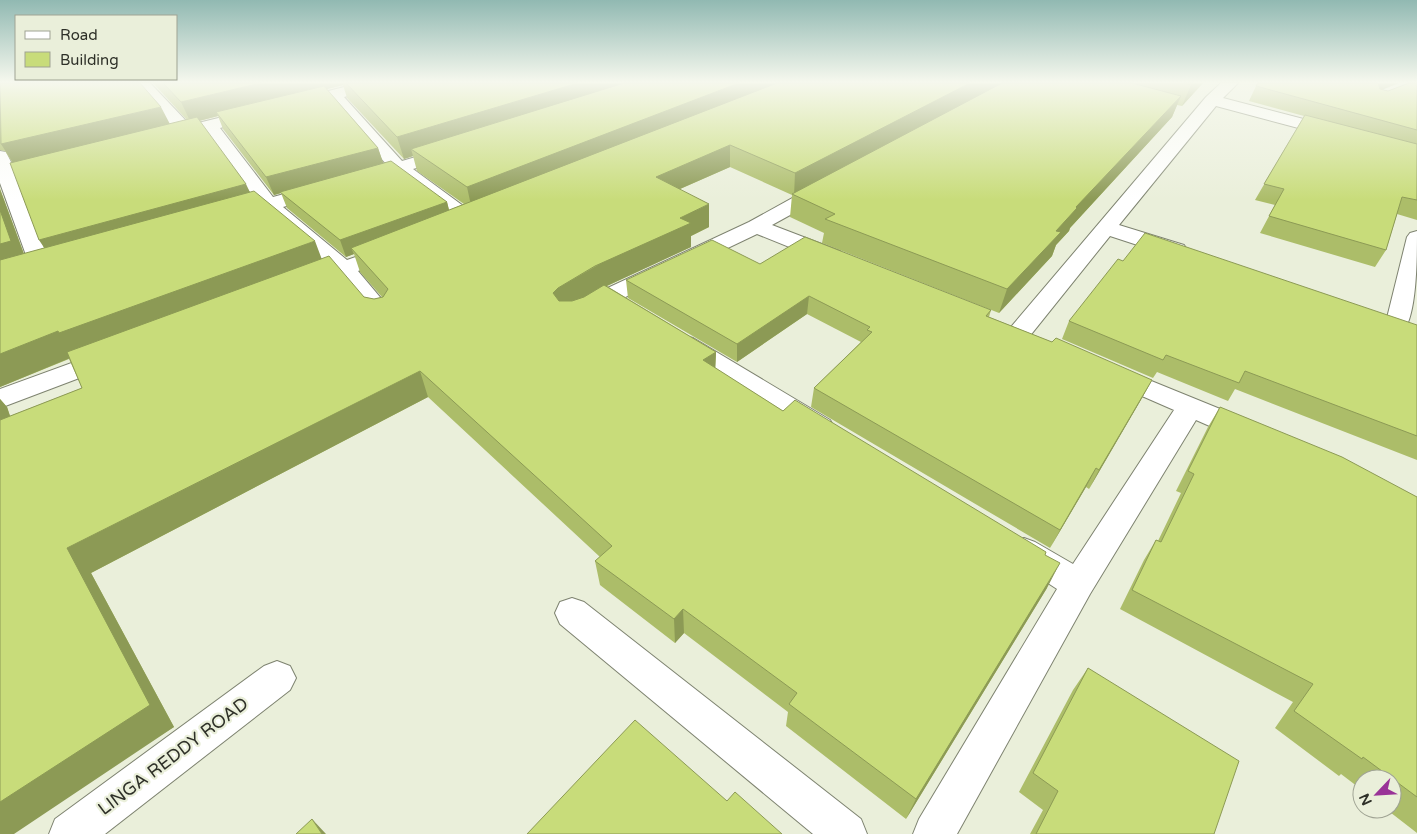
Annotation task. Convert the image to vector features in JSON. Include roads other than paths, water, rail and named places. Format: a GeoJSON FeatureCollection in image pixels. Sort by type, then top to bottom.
{"type":"FeatureCollection","features":[{"type":"Feature","properties":{"kind":"street"},"geometry":{"type":"LineString","coordinates":[[177,122],[186,131]]}},
{"type":"Feature","properties":{"kind":"street"},"geometry":{"type":"LineString","coordinates":[[158,138],[222,122]]}},
{"type":"Feature","properties":{"kind":"street"},"geometry":{"type":"LineString","coordinates":[[366,122],[399,168],[470,220]]}},
{"type":"Feature","properties":{"kind":"street"},"geometry":{"type":"LineString","coordinates":[[1046,343],[1011,328],[1106,228],[1193,122]]}},
{"type":"Feature","properties":{"kind":"street"},"geometry":{"type":"LineString","coordinates":[[1295,122],[1352,137]]}},
{"type":"Feature","properties":{"kind":"street"},"geometry":{"type":"LineString","coordinates":[[209,125],[269,205],[344,269],[383,315]]}},
{"type":"Feature","properties":{"kind":"street"},"geometry":{"type":"LineString","coordinates":[[222,218],[465,148]]}},
{"type":"Feature","properties":{"kind":"street"},"geometry":{"type":"LineString","coordinates":[[0,156],[4,176],[43,268]]}},
{"type":"Feature","properties":{"kind":"street"},"geometry":{"type":"LineString","coordinates":[[4,176],[64,161]]}},
{"type":"Feature","properties":{"kind":"street"},"geometry":{"type":"LineString","coordinates":[[571,318],[607,297],[756,226],[835,183]]}},
{"type":"Feature","properties":{"kind":"street"},"geometry":{"type":"LineString","coordinates":[[756,226],[856,266]]}},
{"type":"Feature","properties":{"kind":"street"},"geometry":{"type":"LineString","coordinates":[[1106,228],[1200,258]]}},
{"type":"Feature","properties":{"kind":"street"},"geometry":{"type":"LineString","coordinates":[[1398,322],[1417,237]]}},
{"type":"Feature","properties":{"kind":"street"},"geometry":{"type":"LineString","coordinates":[[288,290],[407,245]]}},
{"type":"Feature","properties":{"kind":"street"},"geometry":{"type":"LineString","coordinates":[[607,297],[632,312]]}},
{"type":"Feature","properties":{"kind":"street"},"geometry":{"type":"LineString","coordinates":[[666,333],[842,440]]}},
{"type":"Feature","properties":{"kind":"street"},"geometry":{"type":"LineString","coordinates":[[0,399],[130,350]]}},
{"type":"Feature","properties":{"kind":"street"},"geometry":{"type":"LineString","coordinates":[[1089,362],[1272,441]]}},
{"type":"Feature","properties":{"kind":"street"},"geometry":{"type":"LineString","coordinates":[[934,834],[1078,584],[1190,407]]}},
{"type":"Feature","properties":{"kind":"street"},"geometry":{"type":"LineString","coordinates":[[1002,538],[1078,584]]}},
{"type":"Feature","properties":{"kind":"street"},"geometry":{"type":"LineString","coordinates":[[572,613],[846,834]]}},
{"type":"Feature","properties":{"kind":"street","name":"LINGA REDDY ROAD"},"geometry":{"type":"LineString","coordinates":[[70,834],[277,678]]}}]}
